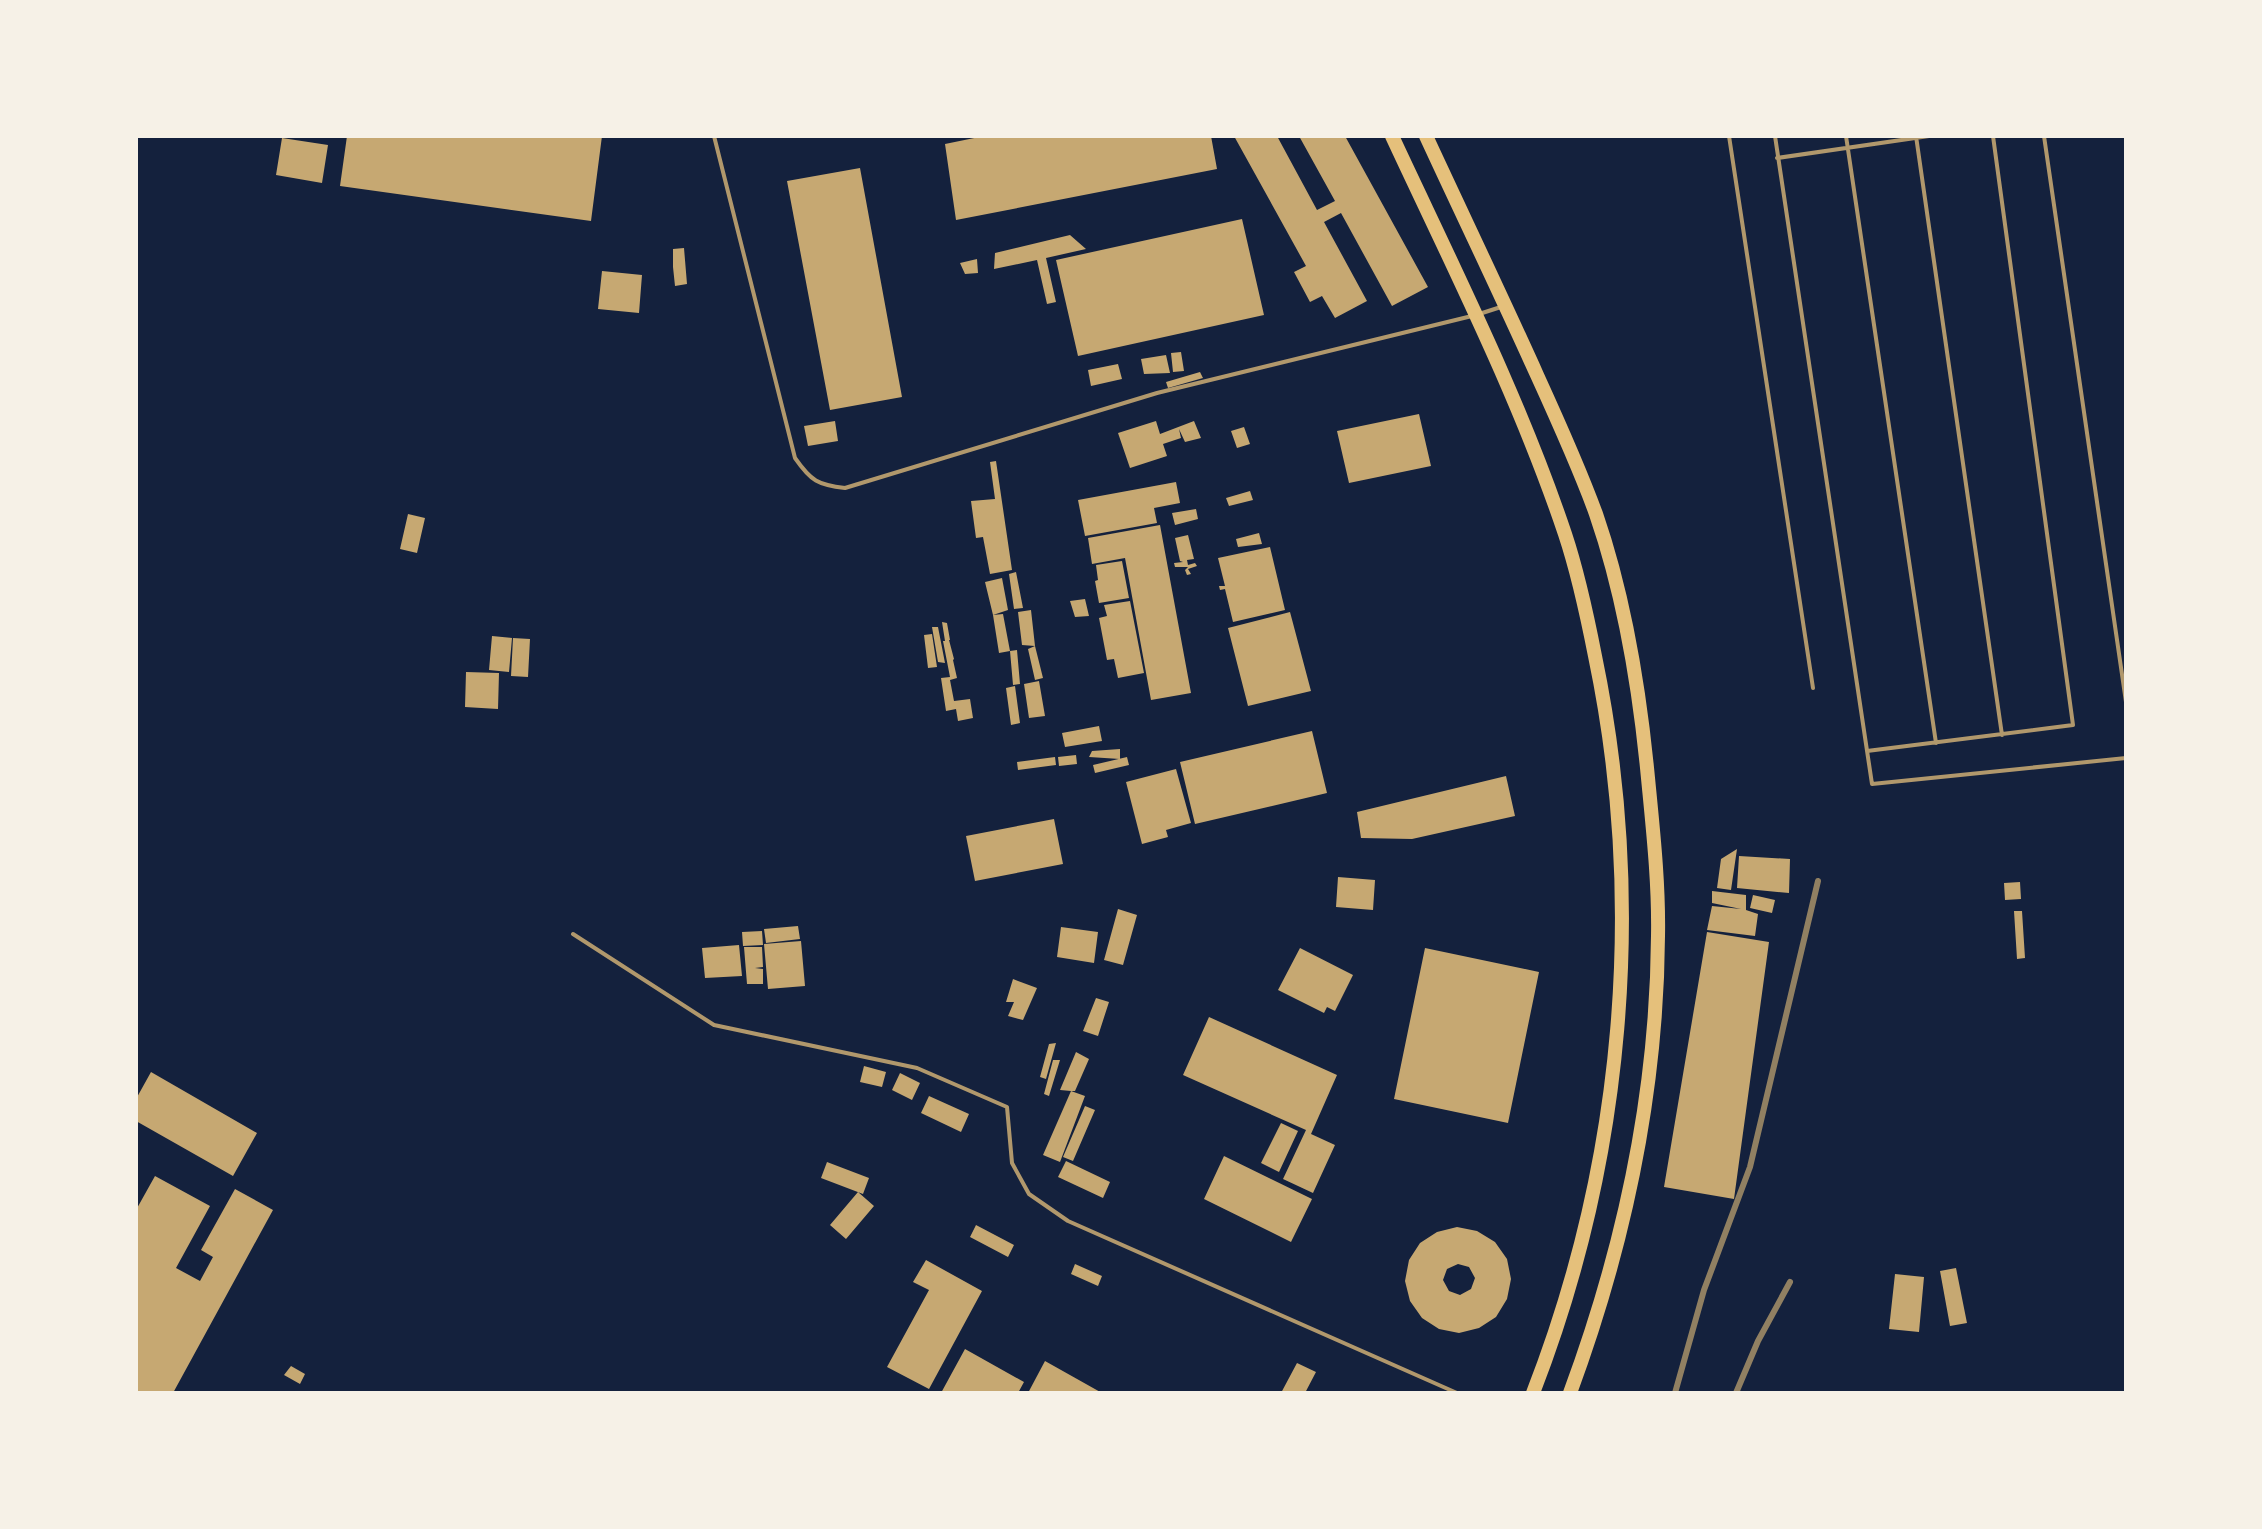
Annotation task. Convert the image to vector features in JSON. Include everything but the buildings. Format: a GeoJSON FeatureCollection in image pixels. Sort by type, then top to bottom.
{"type":"FeatureCollection","features":[{"type":"Feature","properties":{"kind":"highway"},"geometry":{"type":"LineString","coordinates":[[1392,136],[1529,435],[1570,551],[1602,690],[1615,779],[1623,917],[1617,1040],[1603,1145],[1583,1236],[1533,1393]]}},
{"type":"Feature","properties":{"kind":"highway"},"geometry":{"type":"LineString","coordinates":[[1426,136],[1506,306],[1597,517],[1616,584],[1642,716],[1653,832],[1658,935],[1655,1015],[1646,1102],[1635,1167],[1617,1239],[1570,1393]]}},
{"type":"Feature","properties":{"kind":"lane"},"geometry":{"type":"LineString","coordinates":[[714,136],[795,458],[807,476],[822,485],[845,488],[1157,393],[1506,306]]}},
{"type":"Feature","properties":{"kind":"lane"},"geometry":{"type":"LineString","coordinates":[[1729,136],[1813,688]]}},
{"type":"Feature","properties":{"kind":"lane"},"geometry":{"type":"LineString","coordinates":[[1775,136],[1872,784],[2126,758]]}},
{"type":"Feature","properties":{"kind":"lane"},"geometry":{"type":"LineString","coordinates":[[1846,136],[1936,743]]}},
{"type":"Feature","properties":{"kind":"lane"},"geometry":{"type":"LineString","coordinates":[[1777,158],[1929,136]]}},
{"type":"Feature","properties":{"kind":"lane"},"geometry":{"type":"LineString","coordinates":[[1867,751],[2073,725],[1993,136]]}},
{"type":"Feature","properties":{"kind":"lane"},"geometry":{"type":"LineString","coordinates":[[2044,136],[2126,702]]}},
{"type":"Feature","properties":{"kind":"lane"},"geometry":{"type":"LineString","coordinates":[[1916,137],[2002,735]]}},
{"type":"Feature","properties":{"kind":"lane"},"geometry":{"type":"LineString","coordinates":[[573,934],[714,1025],[917,1068],[1007,1107],[1012,1163],[1029,1194],[1068,1221],[1457,1393]]}},
{"type":"Feature","properties":{"kind":"railway"},"geometry":{"type":"LineString","coordinates":[[1675,1393],[1704,1290],[1750,1167],[1818,881]]}},
{"type":"Feature","properties":{"kind":"railway"},"geometry":{"type":"LineString","coordinates":[[1736,1393],[1758,1341],[1790,1282]]}}]}
